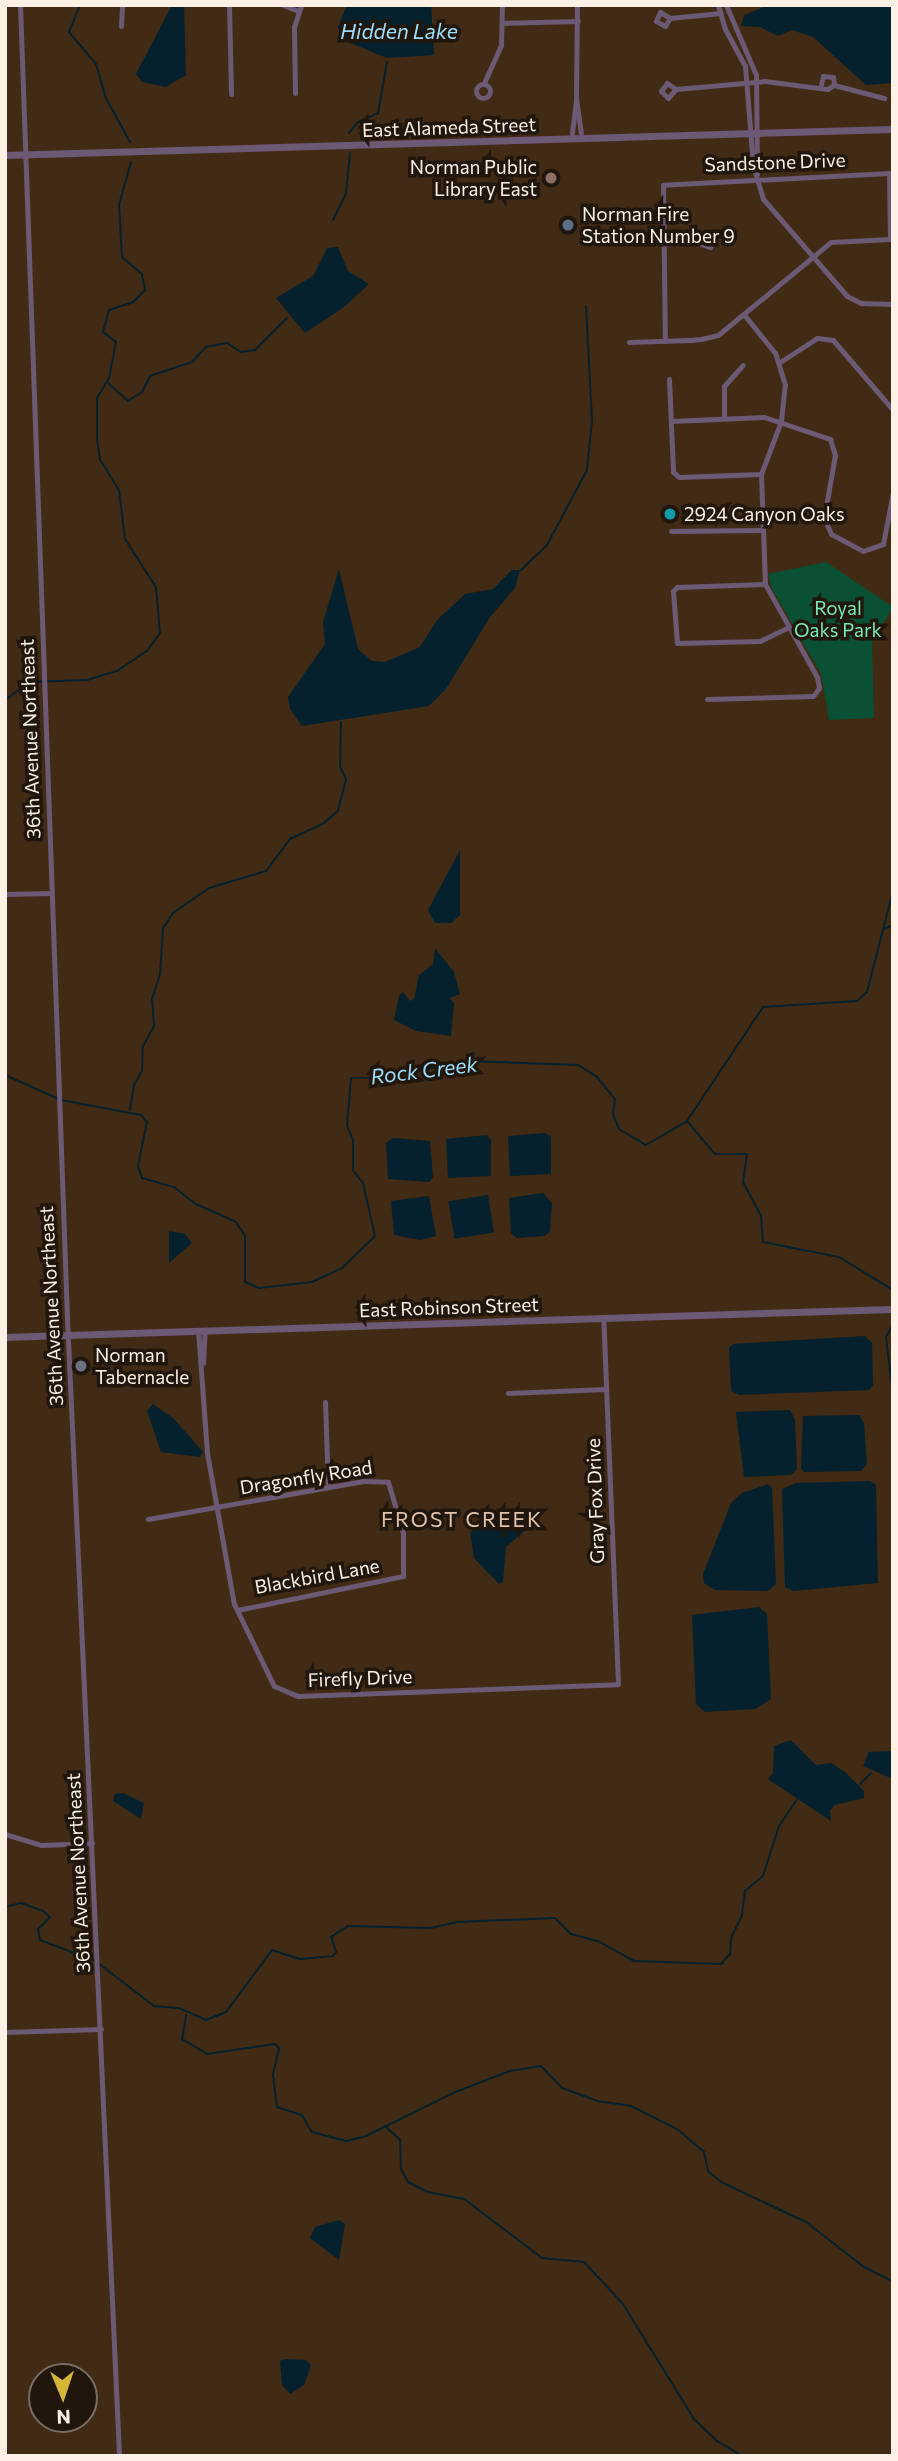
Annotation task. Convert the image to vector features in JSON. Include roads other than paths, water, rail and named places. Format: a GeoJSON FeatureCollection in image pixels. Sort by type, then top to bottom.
{"type":"FeatureCollection","features":[{"type":"Feature","properties":{"kind":"street","name":"36th Avenue Northeast"},"geometry":{"type":"LineString","coordinates":[[20,5],[68,1335],[119,2456]]}},
{"type":"Feature","properties":{"kind":"street"},"geometry":{"type":"LineString","coordinates":[[121,26],[122,5]]}},
{"type":"Feature","properties":{"kind":"street"},"geometry":{"type":"LineString","coordinates":[[229,5],[231,94]]}},
{"type":"Feature","properties":{"kind":"street"},"geometry":{"type":"LineString","coordinates":[[283,5],[300,8],[294,38],[295,93]]}},
{"type":"Feature","properties":{"kind":"street"},"geometry":{"type":"LineString","coordinates":[[484,83],[499,52],[502,5]]}},
{"type":"Feature","properties":{"kind":"street"},"geometry":{"type":"LineString","coordinates":[[572,133],[576,98],[577,5]]}},
{"type":"Feature","properties":{"kind":"street"},"geometry":{"type":"LineString","coordinates":[[718,5],[719,13],[743,60],[748,83],[757,178],[767,205],[852,300],[893,304]]}},
{"type":"Feature","properties":{"kind":"street"},"geometry":{"type":"LineString","coordinates":[[670,18],[719,13],[727,8],[752,61],[756,82],[754,135]]}},
{"type":"Feature","properties":{"kind":"street"},"geometry":{"type":"LineString","coordinates":[[502,23],[578,21]]}},
{"type":"Feature","properties":{"kind":"street"},"geometry":{"type":"LineString","coordinates":[[821,85],[821,77],[829,75],[834,85]]}},
{"type":"Feature","properties":{"kind":"street"},"geometry":{"type":"LineString","coordinates":[[676,89],[756,82],[821,85],[827,89],[834,85],[884,98]]}},
{"type":"Feature","properties":{"kind":"street"},"geometry":{"type":"LineString","coordinates":[[576,98],[581,133]]}},
{"type":"Feature","properties":{"kind":"street","name":"East Alameda Street"},"geometry":{"type":"LineString","coordinates":[[5,155],[893,129]]}},
{"type":"Feature","properties":{"kind":"street","name":"Sandstone Drive"},"geometry":{"type":"LineString","coordinates":[[663,185],[889,173],[890,239],[842,239],[813,258]]}},
{"type":"Feature","properties":{"kind":"street"},"geometry":{"type":"LineString","coordinates":[[656,179],[663,185],[665,341]]}},
{"type":"Feature","properties":{"kind":"street"},"geometry":{"type":"LineString","coordinates":[[663,244],[699,243],[710,247]]}},
{"type":"Feature","properties":{"kind":"street"},"geometry":{"type":"LineString","coordinates":[[629,342],[713,337],[745,316],[813,258]]}},
{"type":"Feature","properties":{"kind":"street"},"geometry":{"type":"LineString","coordinates":[[707,699],[817,693],[817,677],[765,584],[761,474],[781,421],[785,385],[780,362],[745,316]]}},
{"type":"Feature","properties":{"kind":"street"},"geometry":{"type":"LineString","coordinates":[[780,362],[817,338],[833,340],[893,410]]}},
{"type":"Feature","properties":{"kind":"street"},"geometry":{"type":"LineString","coordinates":[[724,418],[724,386],[743,365]]}},
{"type":"Feature","properties":{"kind":"street"},"geometry":{"type":"LineString","coordinates":[[669,379],[673,472],[679,477],[761,474]]}},
{"type":"Feature","properties":{"kind":"street"},"geometry":{"type":"LineString","coordinates":[[671,421],[724,418],[781,421],[821,433],[834,446],[824,518],[831,534],[863,551],[877,548],[887,533],[893,492]]}},
{"type":"Feature","properties":{"kind":"street"},"geometry":{"type":"LineString","coordinates":[[671,531],[761,530]]}},
{"type":"Feature","properties":{"kind":"street"},"geometry":{"type":"LineString","coordinates":[[765,584],[677,587],[673,591],[677,643],[760,641],[789,627]]}},
{"type":"Feature","properties":{"kind":"street"},"geometry":{"type":"LineString","coordinates":[[5,894],[51,893]]}},
{"type":"Feature","properties":{"kind":"street","name":"East Robinson Street"},"geometry":{"type":"LineString","coordinates":[[5,1337],[893,1309]]}},
{"type":"Feature","properties":{"kind":"street","name":"Gray Fox Drive"},"geometry":{"type":"LineString","coordinates":[[603,1318],[618,1684]]}},
{"type":"Feature","properties":{"kind":"street","name":"Firefly Drive"},"geometry":{"type":"LineString","coordinates":[[201,1330],[206,1445],[237,1610],[274,1686],[290,1695],[618,1684]]}},
{"type":"Feature","properties":{"kind":"street"},"geometry":{"type":"LineString","coordinates":[[508,1393],[606,1389]]}},
{"type":"Feature","properties":{"kind":"street"},"geometry":{"type":"LineString","coordinates":[[325,1402],[328,1487]]}},
{"type":"Feature","properties":{"kind":"street","name":"Dragonfly Road"},"geometry":{"type":"LineString","coordinates":[[148,1519],[328,1487],[388,1482],[403,1533],[404,1576]]}},
{"type":"Feature","properties":{"kind":"street","name":"Blackbird Lane"},"geometry":{"type":"LineString","coordinates":[[237,1610],[404,1576]]}},
{"type":"Feature","properties":{"kind":"street"},"geometry":{"type":"LineString","coordinates":[[5,1834],[41,1845],[92,1843]]}},
{"type":"Feature","properties":{"kind":"street"},"geometry":{"type":"LineString","coordinates":[[5,2032],[101,2028]]}},
{"type":"Feature","properties":{"kind":"water"},"geometry":{"type":"Polygon","coordinates":[[[172,5],[184,5],[186,75],[166,87],[142,82],[136,74],[172,5]]]}},
{"type":"Feature","properties":{"kind":"water","name":"Hidden Lake"},"geometry":{"type":"Polygon","coordinates":[[[347,5],[431,5],[434,55],[387,58],[341,39],[338,27],[347,5]]]}},
{"type":"Feature","properties":{"kind":"water"},"geometry":{"type":"Polygon","coordinates":[[[769,5],[893,5],[893,83],[866,85],[813,37],[792,30],[778,36],[760,27],[741,26],[744,15],[769,5]]]}},
{"type":"Feature","properties":{"kind":"water"},"geometry":{"type":"Polygon","coordinates":[[[338,247],[348,271],[369,284],[344,307],[305,333],[276,298],[313,276],[327,248],[338,247]]]}},
{"type":"Feature","properties":{"kind":"water"},"geometry":{"type":"Polygon","coordinates":[[[339,569],[358,649],[372,661],[385,662],[420,647],[437,620],[465,594],[493,589],[512,570],[520,570],[515,588],[490,617],[446,689],[429,706],[302,726],[290,709],[288,697],[325,644],[323,622],[339,569]]]}},
{"type":"Feature","properties":{"kind":"water"},"geometry":{"type":"Polygon","coordinates":[[[460,850],[460,915],[451,923],[435,923],[428,910],[460,850]]]}},
{"type":"Feature","properties":{"kind":"water"},"geometry":{"type":"Polygon","coordinates":[[[435,948],[454,972],[460,994],[450,998],[454,1003],[451,1036],[416,1031],[394,1020],[399,996],[403,992],[410,1001],[414,999],[419,975],[433,964],[435,948]]]}},
{"type":"Feature","properties":{"kind":"water"},"geometry":{"type":"Polygon","coordinates":[[[545,1133],[551,1137],[551,1174],[510,1176],[508,1136],[545,1133]]]}},
{"type":"Feature","properties":{"kind":"water"},"geometry":{"type":"Polygon","coordinates":[[[487,1135],[491,1140],[491,1176],[448,1178],[446,1139],[487,1135]]]}},
{"type":"Feature","properties":{"kind":"water"},"geometry":{"type":"Polygon","coordinates":[[[393,1138],[430,1141],[433,1177],[429,1182],[388,1179],[386,1143],[393,1138]]]}},
{"type":"Feature","properties":{"kind":"water"},"geometry":{"type":"Polygon","coordinates":[[[543,1193],[552,1203],[550,1231],[545,1236],[517,1238],[511,1233],[509,1198],[543,1193]]]}},
{"type":"Feature","properties":{"kind":"water"},"geometry":{"type":"Polygon","coordinates":[[[488,1195],[494,1233],[454,1239],[448,1201],[488,1195]]]}},
{"type":"Feature","properties":{"kind":"water"},"geometry":{"type":"Polygon","coordinates":[[[429,1196],[436,1236],[421,1240],[394,1235],[391,1201],[429,1196]]]}},
{"type":"Feature","properties":{"kind":"water"},"geometry":{"type":"Polygon","coordinates":[[[169,1231],[185,1234],[192,1243],[169,1263],[169,1231]]]}},
{"type":"Feature","properties":{"kind":"water"},"geometry":{"type":"Polygon","coordinates":[[[865,1336],[872,1343],[873,1385],[869,1390],[739,1395],[731,1391],[729,1348],[733,1344],[865,1336]]]}},
{"type":"Feature","properties":{"kind":"water"},"geometry":{"type":"Polygon","coordinates":[[[153,1404],[174,1419],[203,1452],[200,1457],[161,1452],[147,1411],[153,1404]]]}},
{"type":"Feature","properties":{"kind":"water"},"geometry":{"type":"Polygon","coordinates":[[[790,1410],[795,1420],[797,1469],[791,1475],[744,1477],[736,1412],[790,1410]]]}},
{"type":"Feature","properties":{"kind":"water"},"geometry":{"type":"Polygon","coordinates":[[[859,1415],[864,1423],[867,1464],[861,1471],[804,1472],[801,1468],[803,1416],[859,1415]]]}},
{"type":"Feature","properties":{"kind":"water"},"geometry":{"type":"Polygon","coordinates":[[[870,1481],[876,1485],[878,1583],[793,1591],[785,1587],[782,1489],[796,1483],[870,1481]]]}},
{"type":"Feature","properties":{"kind":"water"},"geometry":{"type":"Polygon","coordinates":[[[768,1484],[772,1488],[776,1584],[768,1591],[715,1590],[704,1583],[703,1574],[731,1503],[742,1493],[768,1484]]]}},
{"type":"Feature","properties":{"kind":"water"},"geometry":{"type":"Polygon","coordinates":[[[519,1512],[529,1527],[506,1547],[503,1582],[499,1584],[474,1558],[470,1532],[519,1512]]]}},
{"type":"Feature","properties":{"kind":"water"},"geometry":{"type":"Polygon","coordinates":[[[759,1607],[767,1614],[771,1699],[755,1709],[705,1712],[696,1704],[692,1615],[759,1607]]]}},
{"type":"Feature","properties":{"kind":"water"},"geometry":{"type":"Polygon","coordinates":[[[791,1740],[816,1765],[831,1763],[845,1772],[864,1791],[864,1798],[835,1805],[830,1810],[831,1821],[768,1779],[773,1773],[774,1746],[791,1740]]]}},
{"type":"Feature","properties":{"kind":"water"},"geometry":{"type":"Polygon","coordinates":[[[893,1751],[893,1779],[863,1766],[869,1752],[893,1751]]]}},
{"type":"Feature","properties":{"kind":"water"},"geometry":{"type":"Polygon","coordinates":[[[123,1793],[144,1803],[141,1819],[113,1801],[115,1794],[123,1793]]]}},
{"type":"Feature","properties":{"kind":"water"},"geometry":{"type":"Polygon","coordinates":[[[339,2220],[345,2224],[339,2260],[310,2238],[315,2227],[339,2220]]]}},
{"type":"Feature","properties":{"kind":"water"},"geometry":{"type":"Polygon","coordinates":[[[306,2360],[311,2365],[304,2385],[290,2394],[282,2385],[280,2361],[306,2360]]]}},
{"type":"Feature","properties":{"kind":"waterway"},"geometry":{"type":"LineString","coordinates":[[80,5],[69,32],[96,64],[106,98],[130,142]]}},
{"type":"Feature","properties":{"kind":"waterway"},"geometry":{"type":"LineString","coordinates":[[349,133],[358,122],[378,113],[387,62]]}},
{"type":"Feature","properties":{"kind":"waterway"},"geometry":{"type":"LineString","coordinates":[[333,220],[346,193],[350,153]]}},
{"type":"Feature","properties":{"kind":"waterway"},"geometry":{"type":"LineString","coordinates":[[5,700],[30,682],[87,680],[117,671],[147,651],[160,633],[156,587],[125,539],[119,490],[100,460],[97,439],[97,398],[109,378],[116,342],[103,332],[109,310],[133,302],[145,290],[142,274],[122,257],[119,205],[131,162]]}},
{"type":"Feature","properties":{"kind":"waterway"},"geometry":{"type":"LineString","coordinates":[[521,570],[547,545],[587,470],[592,420],[586,306]]}},
{"type":"Feature","properties":{"kind":"waterway"},"geometry":{"type":"LineString","coordinates":[[108,383],[128,401],[142,392],[150,376],[192,362],[206,347],[227,343],[241,352],[255,350],[287,318]]}},
{"type":"Feature","properties":{"kind":"waterway"},"geometry":{"type":"LineString","coordinates":[[130,1110],[134,1085],[142,1071],[143,1046],[154,1026],[152,999],[160,975],[163,928],[173,913],[209,888],[266,871],[290,839],[324,823],[338,811],[346,779],[340,766],[341,722]]}},
{"type":"Feature","properties":{"kind":"waterway","name":"Rock Creek"},"geometry":{"type":"LineString","coordinates":[[5,1075],[61,1100],[141,1115],[147,1122],[138,1166],[142,1178],[174,1187],[196,1204],[236,1222],[245,1236],[245,1282],[259,1288],[312,1282],[342,1268],[375,1236],[363,1183],[353,1170],[353,1140],[347,1126],[351,1078],[380,1078],[469,1061],[578,1065],[597,1077],[615,1099],[613,1114],[619,1129],[646,1145],[687,1121],[763,1007],[857,1001],[867,992],[893,891]]}},
{"type":"Feature","properties":{"kind":"waterway","name":"Rock Creek"},"geometry":{"type":"LineString","coordinates":[[884,929],[893,925]]}},
{"type":"Feature","properties":{"kind":"waterway"},"geometry":{"type":"LineString","coordinates":[[687,1121],[715,1154],[747,1154],[743,1182],[761,1216],[763,1242],[839,1257],[893,1290]]}},
{"type":"Feature","properties":{"kind":"waterway"},"geometry":{"type":"LineString","coordinates":[[893,1324],[886,1337],[893,1397]]}},
{"type":"Feature","properties":{"kind":"waterway"},"geometry":{"type":"LineString","coordinates":[[860,1784],[871,1773]]}},
{"type":"Feature","properties":{"kind":"waterway"},"geometry":{"type":"LineString","coordinates":[[98,1963],[154,2006],[179,2008],[206,2020],[226,2012],[272,1950],[300,1959],[333,1956],[336,1952],[331,1937],[348,1926],[431,1928],[458,1922],[555,1918],[571,1934],[598,1941],[634,1961],[721,1964],[730,1954],[731,1938],[742,1915],[745,1891],[763,1876],[779,1826],[797,1799]]}},
{"type":"Feature","properties":{"kind":"waterway"},"geometry":{"type":"LineString","coordinates":[[5,1907],[21,1903],[43,1911],[50,1917],[38,1929],[40,1940],[93,1960]]}},
{"type":"Feature","properties":{"kind":"waterway"},"geometry":{"type":"LineString","coordinates":[[186,2015],[182,2039],[207,2054],[275,2044],[279,2048],[273,2075],[277,2107],[302,2115],[312,2132],[346,2141],[366,2136],[453,2093],[510,2071],[541,2066],[562,2088],[597,2101],[631,2106],[677,2129],[704,2152],[708,2171],[721,2182],[806,2222],[864,2267],[893,2282]]}},
{"type":"Feature","properties":{"kind":"waterway"},"geometry":{"type":"LineString","coordinates":[[385,2126],[400,2140],[401,2169],[408,2182],[428,2192],[464,2199],[542,2258],[584,2262],[623,2304],[694,2419],[717,2441],[742,2456]]}},
{"type":"Feature","properties":{"kind":"place","name":"Norman Public Library East"},"geometry":{"type":"Point","coordinates":[551,178]}},
{"type":"Feature","properties":{"kind":"place","name":"Norman Fire Station Number 9"},"geometry":{"type":"Point","coordinates":[568,225]}},
{"type":"Feature","properties":{"kind":"place","name":"2924 Canyon Oaks"},"geometry":{"type":"Point","coordinates":[670,514]}},
{"type":"Feature","properties":{"kind":"place","name":"Norman Tabernacle"},"geometry":{"type":"Point","coordinates":[81,1366]}},
{"type":"Feature","properties":{"kind":"district","name":"FROST CREEK"},"geometry":{"type":"Point","coordinates":[462,1519]}},
{"type":"Feature","properties":{"kind":"park label","name":"Royal Oaks Park"},"geometry":{"type":"Point","coordinates":[838,619]}}]}
